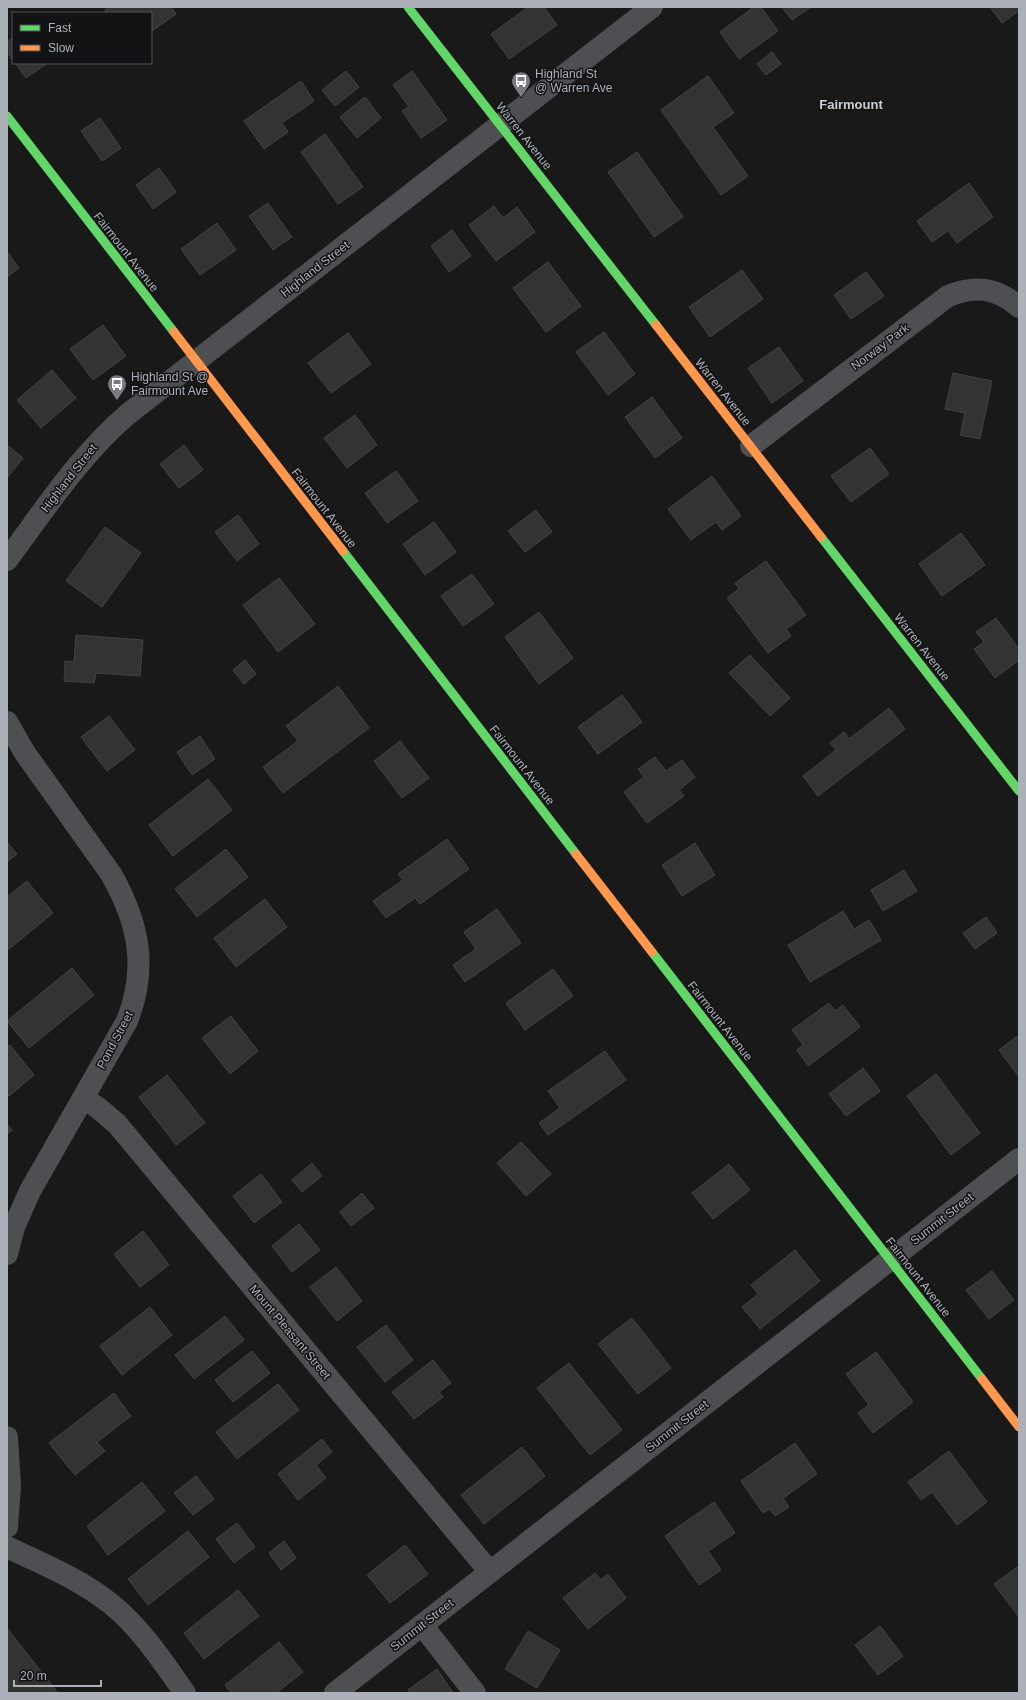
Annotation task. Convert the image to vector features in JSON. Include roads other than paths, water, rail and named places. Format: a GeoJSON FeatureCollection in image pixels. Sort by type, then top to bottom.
{"type":"FeatureCollection","features":[{"type":"Feature","properties":{"kind":"street","name":"Warren Avenue"},"geometry":{"type":"LineString","coordinates":[[408,7],[1019,791]]}},
{"type":"Feature","properties":{"kind":"street","name":"Highland Street"},"geometry":{"type":"LineString","coordinates":[[7,560],[78,465],[108,431],[195,361],[652,7]]}},
{"type":"Feature","properties":{"kind":"street","name":"Fairmount Avenue"},"geometry":{"type":"LineString","coordinates":[[7,116],[1019,1427]]}},
{"type":"Feature","properties":{"kind":"street","name":"Norway Park"},"geometry":{"type":"LineString","coordinates":[[750,446],[948,296],[973,288],[987,290],[1002,295],[1019,307]]}},
{"type":"Feature","properties":{"kind":"street","name":"Pond Street"},"geometry":{"type":"LineString","coordinates":[[7,722],[25,753],[111,874],[129,908],[134,927],[139,965],[135,1002],[127,1022],[21,1209],[7,1254]]}},
{"type":"Feature","properties":{"kind":"street","name":"Mount Pleasant Street"},"geometry":{"type":"LineString","coordinates":[[83,1099],[97,1107],[117,1124],[490,1572]]}},
{"type":"Feature","properties":{"kind":"street","name":"Summit Street"},"geometry":{"type":"LineString","coordinates":[[335,1693],[1019,1159]]}},
{"type":"Feature","properties":{"kind":"street"},"geometry":{"type":"LineString","coordinates":[[7,1437],[10,1486],[7,1527]]}},
{"type":"Feature","properties":{"kind":"street"},"geometry":{"type":"LineString","coordinates":[[7,1547],[73,1578],[112,1604],[144,1637],[185,1693]]}},
{"type":"Feature","properties":{"kind":"street"},"geometry":{"type":"LineString","coordinates":[[422,1625],[475,1693]]}},
{"type":"Feature","properties":{"kind":"place","name":"Highland St @ Warren Ave"},"geometry":{"type":"Point","coordinates":[521,98]}},
{"type":"Feature","properties":{"kind":"place","name":"Highland St @ Fairmount Ave"},"geometry":{"type":"Point","coordinates":[117,401]}},
{"type":"Feature","properties":{"kind":"district","name":"Fairmount"},"geometry":{"type":"Point","coordinates":[851,104]}}]}
